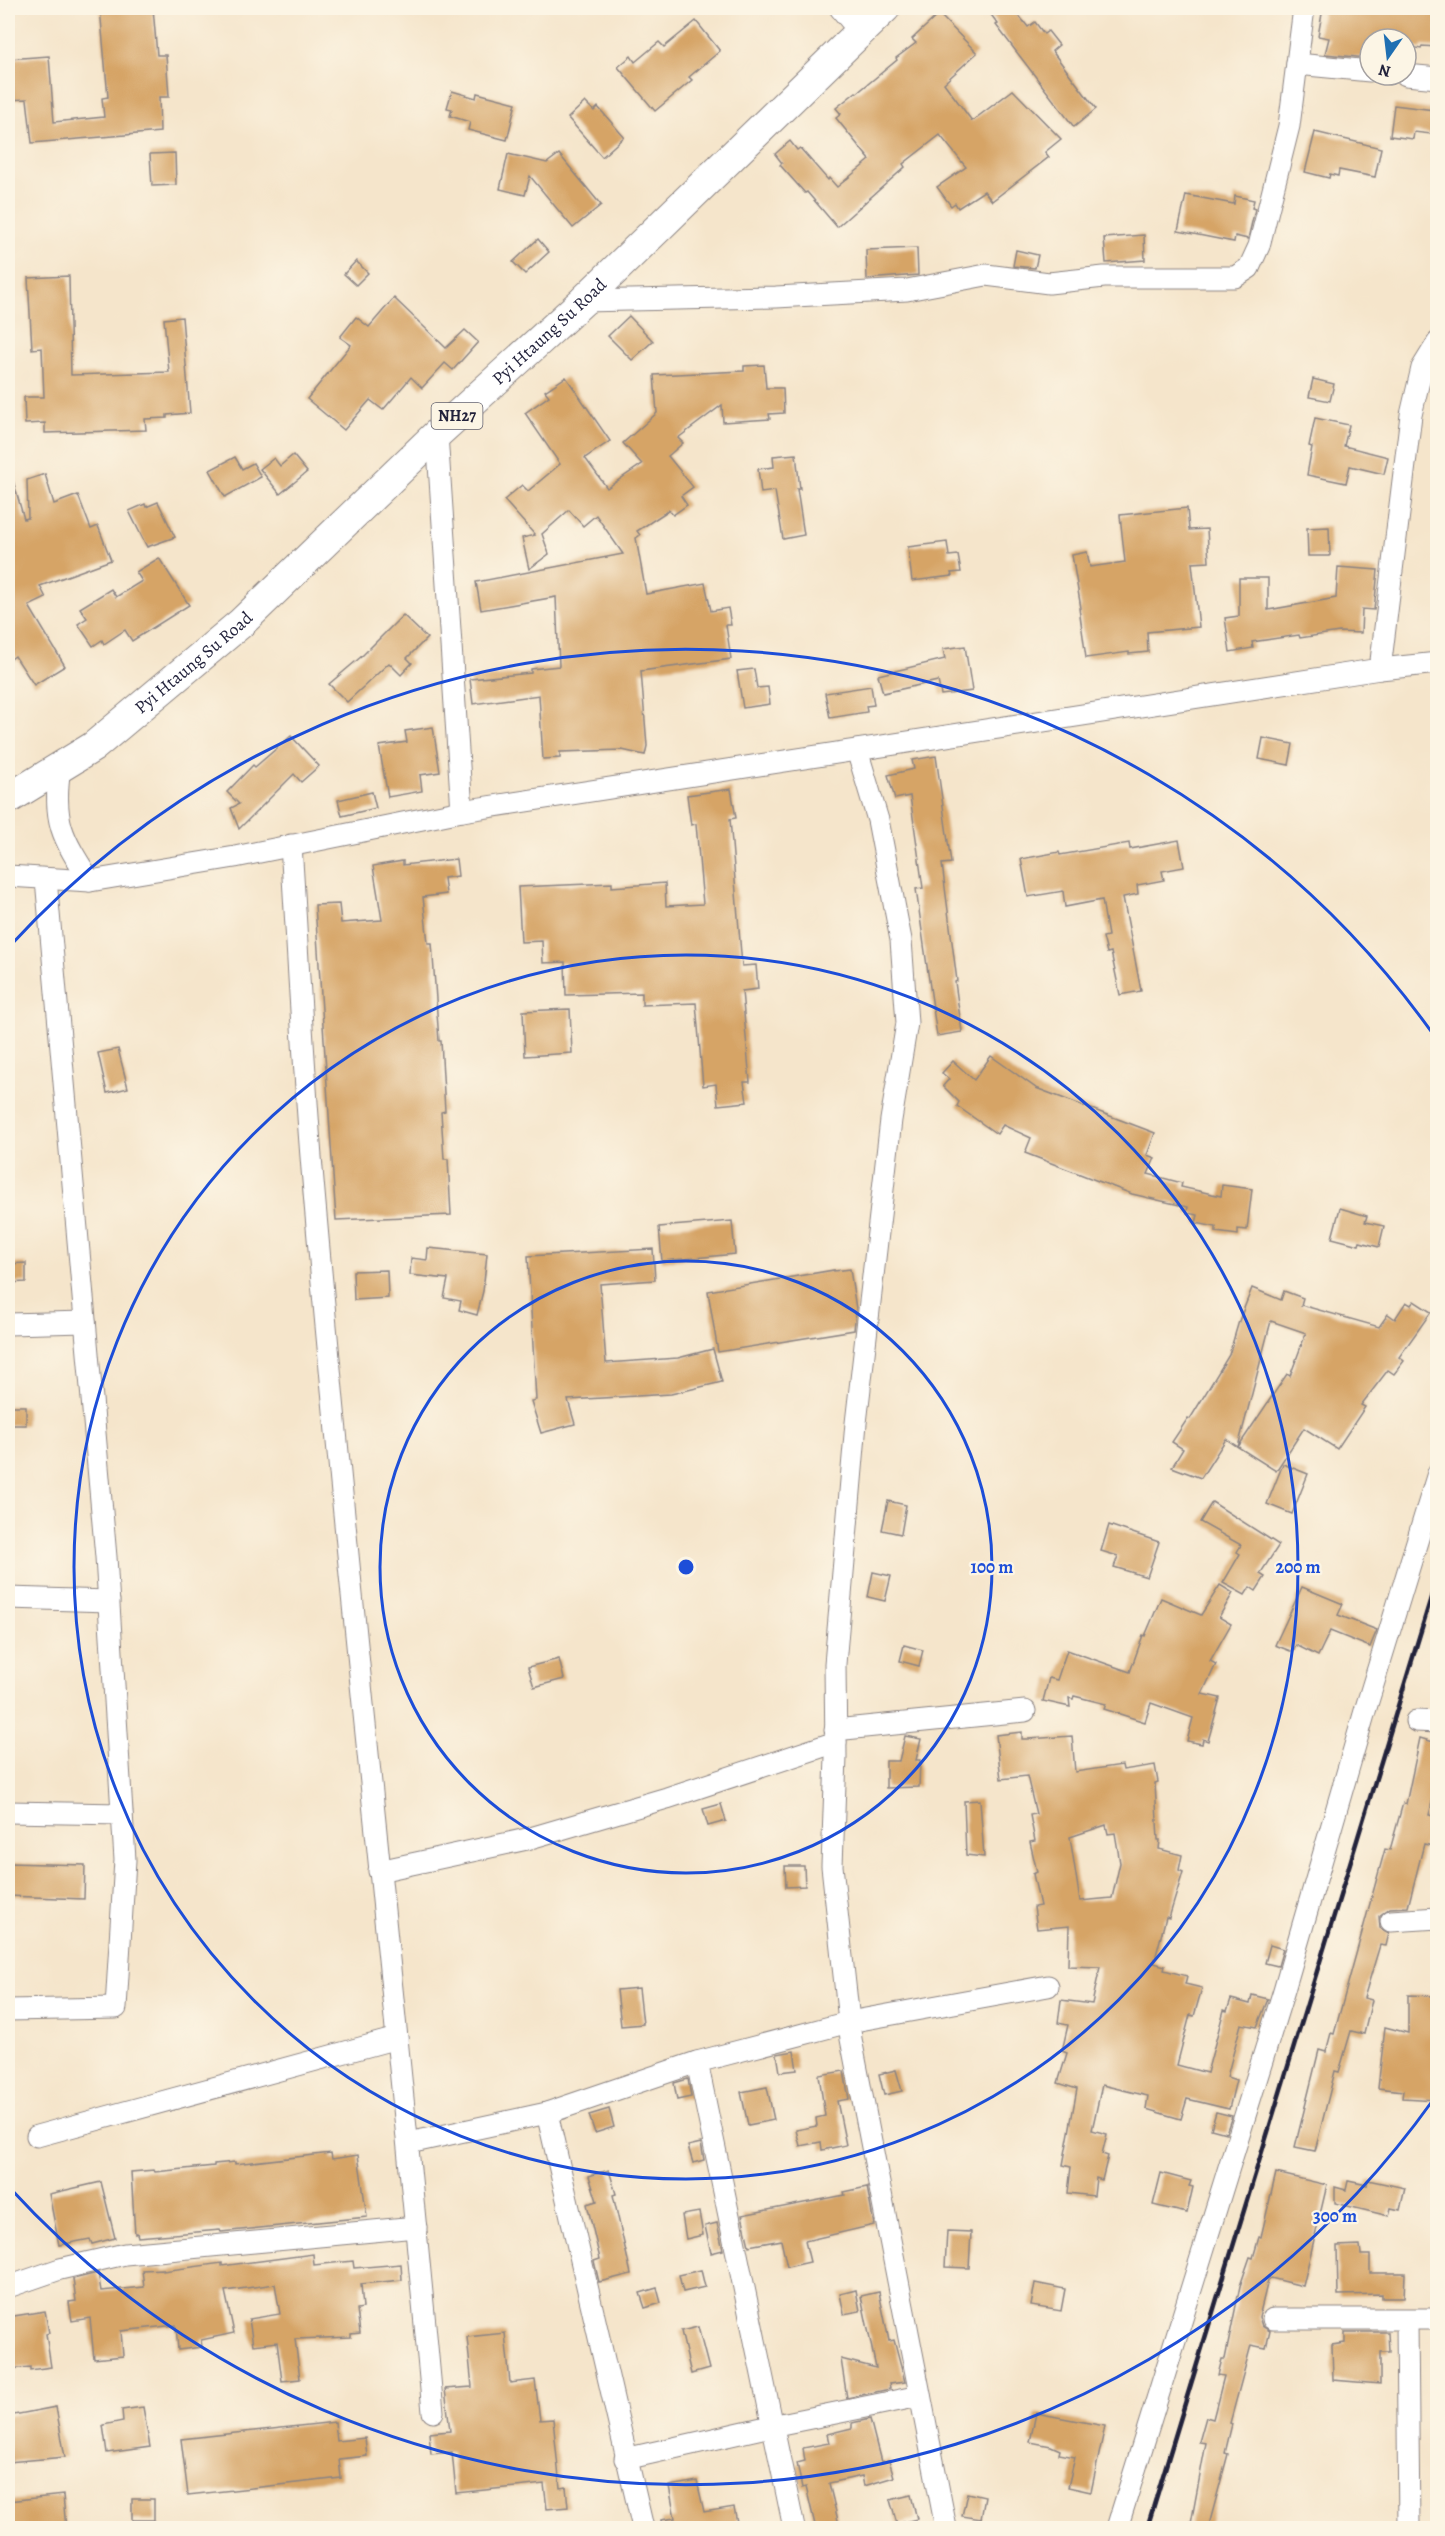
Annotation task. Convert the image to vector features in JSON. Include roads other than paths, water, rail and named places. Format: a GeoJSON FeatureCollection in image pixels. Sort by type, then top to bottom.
{"type":"FeatureCollection","features":[{"type":"Feature","properties":{"kind":"highway","name":"Pyi Htaung Su Road"},"geometry":{"type":"LineString","coordinates":[[8,799],[93,747],[241,623],[437,434],[582,301],[885,8]]}},
{"type":"Feature","properties":{"kind":"street"},"geometry":{"type":"LineString","coordinates":[[840,8],[860,32]]}},
{"type":"Feature","properties":{"kind":"street"},"geometry":{"type":"LineString","coordinates":[[582,301],[776,297],[907,290],[986,275],[1049,283],[1104,277],[1235,277],[1249,268],[1259,246],[1289,126],[1304,8]]}},
{"type":"Feature","properties":{"kind":"street"},"geometry":{"type":"LineString","coordinates":[[1297,64],[1358,70]]}},
{"type":"Feature","properties":{"kind":"street"},"geometry":{"type":"LineString","coordinates":[[1418,76],[1437,78]]}},
{"type":"Feature","properties":{"kind":"street"},"geometry":{"type":"LineString","coordinates":[[1380,669],[1411,415],[1422,368],[1437,342]]}},
{"type":"Feature","properties":{"kind":"street"},"geometry":{"type":"LineString","coordinates":[[437,434],[462,811]]}},
{"type":"Feature","properties":{"kind":"street"},"geometry":{"type":"LineString","coordinates":[[8,876],[90,881],[462,811],[1380,669],[1437,663]]}},
{"type":"Feature","properties":{"kind":"street"},"geometry":{"type":"LineString","coordinates":[[857,750],[878,820],[902,940],[907,1023],[891,1120],[856,1423],[835,1664],[836,1736],[832,1866],[849,2022],[946,2529]]}},
{"type":"Feature","properties":{"kind":"street"},"geometry":{"type":"LineString","coordinates":[[60,767],[57,786],[58,818],[68,846],[90,881]]}},
{"type":"Feature","properties":{"kind":"street"},"geometry":{"type":"LineString","coordinates":[[291,845],[312,1165],[379,1871],[409,2143],[433,2412]]}},
{"type":"Feature","properties":{"kind":"street"},"geometry":{"type":"LineString","coordinates":[[8,2010],[116,2008],[125,1860],[109,1601],[46,879]]}},
{"type":"Feature","properties":{"kind":"street"},"geometry":{"type":"LineString","coordinates":[[8,1323],[85,1322]]}},
{"type":"Feature","properties":{"kind":"street"},"geometry":{"type":"LineString","coordinates":[[1117,2529],[1281,2002],[1365,1710],[1437,1473]]}},
{"type":"Feature","properties":{"kind":"street"},"geometry":{"type":"LineString","coordinates":[[8,1598],[109,1601]]}},
{"type":"Feature","properties":{"kind":"street"},"geometry":{"type":"LineString","coordinates":[[379,1871],[527,1839],[667,1798],[836,1736],[1025,1711]]}},
{"type":"Feature","properties":{"kind":"street"},"geometry":{"type":"LineString","coordinates":[[1416,1721],[1437,1722]]}},
{"type":"Feature","properties":{"kind":"street"},"geometry":{"type":"LineString","coordinates":[[8,1812],[122,1814]]}},
{"type":"Feature","properties":{"kind":"street"},"geometry":{"type":"LineString","coordinates":[[1391,1921],[1437,1918]]}},
{"type":"Feature","properties":{"kind":"street"},"geometry":{"type":"LineString","coordinates":[[409,2143],[547,2113],[697,2062],[849,2022],[1048,1986]]}},
{"type":"Feature","properties":{"kind":"street"},"geometry":{"type":"LineString","coordinates":[[37,2136],[397,2038]]}},
{"type":"Feature","properties":{"kind":"street"},"geometry":{"type":"LineString","coordinates":[[697,2062],[794,2529]]}},
{"type":"Feature","properties":{"kind":"street"},"geometry":{"type":"LineString","coordinates":[[547,2113],[643,2529]]}},
{"type":"Feature","properties":{"kind":"street"},"geometry":{"type":"LineString","coordinates":[[8,2287],[60,2269],[125,2254],[416,2228]]}},
{"type":"Feature","properties":{"kind":"street"},"geometry":{"type":"LineString","coordinates":[[1273,2319],[1407,2321],[1437,2319]]}},
{"type":"Feature","properties":{"kind":"street"},"geometry":{"type":"LineString","coordinates":[[1407,2321],[1409,2529]]}},
{"type":"Feature","properties":{"kind":"street"},"geometry":{"type":"LineString","coordinates":[[625,2459],[920,2396]]}},
{"type":"Feature","properties":{"kind":"railway"},"geometry":{"type":"LineString","coordinates":[[1147,2528],[1438,1575]]}}]}
